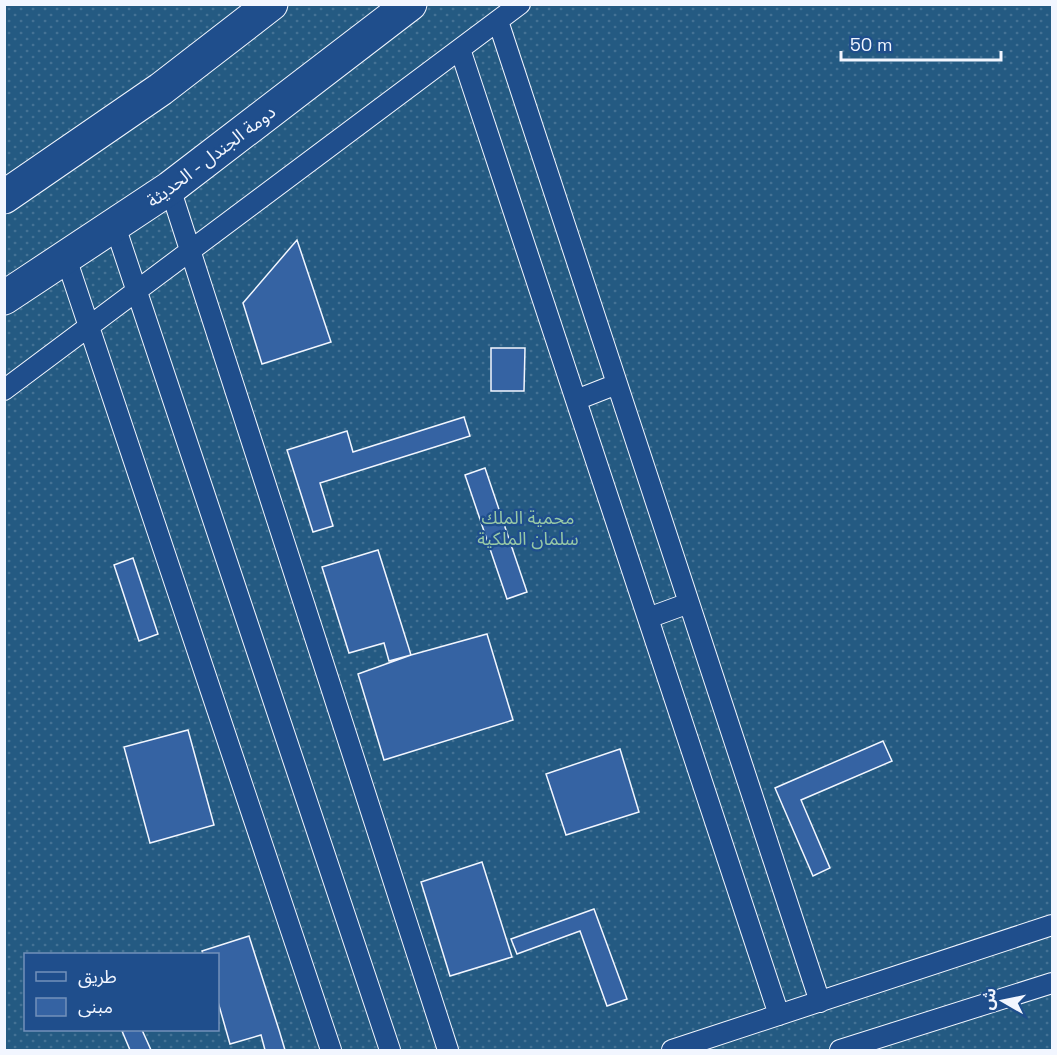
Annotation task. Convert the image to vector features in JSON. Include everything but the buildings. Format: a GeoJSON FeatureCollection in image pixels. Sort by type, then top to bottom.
{"type":"FeatureCollection","features":[{"type":"Feature","properties":{"kind":"highway"},"geometry":{"type":"LineString","coordinates":[[4,197],[161,89],[271,4]]}},
{"type":"Feature","properties":{"kind":"highway","name":"دومة الجندل - الحديثة"},"geometry":{"type":"LineString","coordinates":[[4,298],[170,188],[410,4]]}},
{"type":"Feature","properties":{"kind":"street"},"geometry":{"type":"LineString","coordinates":[[4,390],[520,4]]}},
{"type":"Feature","properties":{"kind":"street"},"geometry":{"type":"LineString","coordinates":[[498,21],[820,1002]]}},
{"type":"Feature","properties":{"kind":"street"},"geometry":{"type":"LineString","coordinates":[[460,49],[778,1015]]}},
{"type":"Feature","properties":{"kind":"street"},"geometry":{"type":"LineString","coordinates":[[170,188],[448,1050]]}},
{"type":"Feature","properties":{"kind":"street"},"geometry":{"type":"LineString","coordinates":[[115,226],[390,1050]]}},
{"type":"Feature","properties":{"kind":"street"},"geometry":{"type":"LineString","coordinates":[[66,258],[331,1050]]}},
{"type":"Feature","properties":{"kind":"street"},"geometry":{"type":"LineString","coordinates":[[576,400],[617,384]]}},
{"type":"Feature","properties":{"kind":"street"},"geometry":{"type":"LineString","coordinates":[[648,618],[689,603]]}},
{"type":"Feature","properties":{"kind":"street"},"geometry":{"type":"LineString","coordinates":[[672,1050],[1053,926]]}},
{"type":"Feature","properties":{"kind":"street"},"geometry":{"type":"LineString","coordinates":[[840,1050],[1053,983]]}},
{"type":"Feature","properties":{"kind":"green space","name":"محمية الملك سلمان الملكية"},"geometry":{"type":"Polygon","coordinates":[[[5,5],[1052,5],[1052,1050],[5,1050],[5,5]]]}}]}
